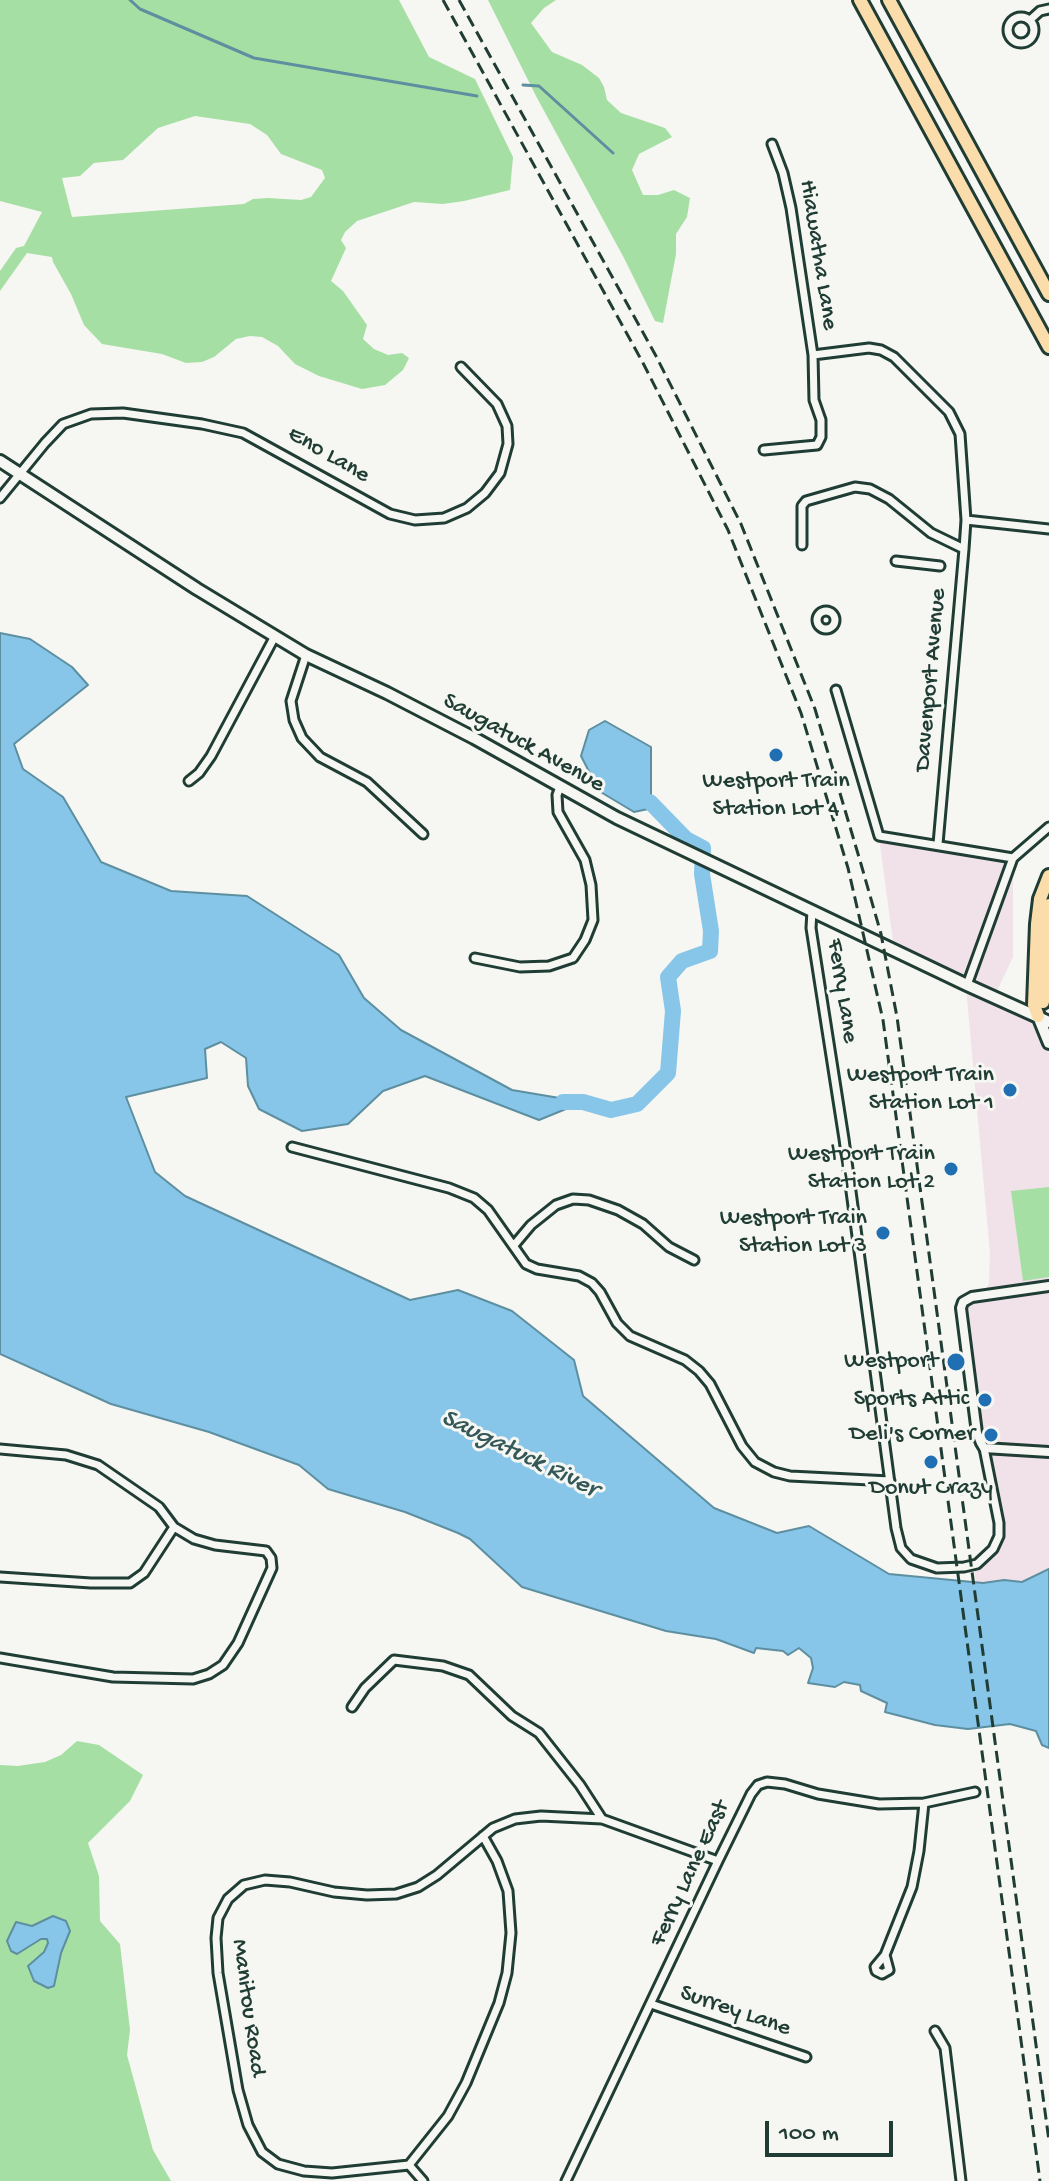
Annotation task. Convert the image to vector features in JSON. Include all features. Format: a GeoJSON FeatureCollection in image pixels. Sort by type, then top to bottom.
{"type":"FeatureCollection","features":[{"type":"Feature","properties":{"kind":"highway"},"geometry":{"type":"LineString","coordinates":[[860,0],[1049,347]]}},
{"type":"Feature","properties":{"kind":"highway"},"geometry":{"type":"LineString","coordinates":[[889,0],[1049,294]]}},
{"type":"Feature","properties":{"kind":"highway"},"geometry":{"type":"LineString","coordinates":[[1044,1019],[1034,1005],[1039,908],[1049,876]]}},
{"type":"Feature","properties":{"kind":"highway"},"geometry":{"type":"LineString","coordinates":[[1044,1019],[1042,1009],[1049,905]]}},
{"type":"Feature","properties":{"kind":"main road","name":"Saugatuck Avenue"},"geometry":{"type":"LineString","coordinates":[[0,461],[274,638],[450,725],[560,787],[707,862],[1044,1019]]}},
{"type":"Feature","properties":{"kind":"main road"},"geometry":{"type":"LineString","coordinates":[[1044,1019],[1049,1043]]}},
{"type":"Feature","properties":{"kind":"street"},"geometry":{"type":"LineString","coordinates":[[1030,20],[1040,11],[1049,9]]}},
{"type":"Feature","properties":{"kind":"street","name":"Hiawatha Lane"},"geometry":{"type":"LineString","coordinates":[[772,144],[791,208],[813,355],[869,348],[881,350],[894,357],[949,412],[960,434],[966,520]]}},
{"type":"Feature","properties":{"kind":"street"},"geometry":{"type":"LineString","coordinates":[[764,450],[817,445],[821,437],[821,420],[814,400],[813,355]]}},
{"type":"Feature","properties":{"kind":"street","name":"Eno Lane"},"geometry":{"type":"LineString","coordinates":[[0,498],[66,422],[97,413],[123,413],[243,433],[390,514],[415,520],[437,519],[459,512],[480,498],[500,473],[507,451],[507,426],[500,409],[486,390],[461,367]]}},
{"type":"Feature","properties":{"kind":"street"},"geometry":{"type":"LineString","coordinates":[[802,545],[802,506],[806,501],[855,487],[870,489],[889,499],[931,533],[964,549]]}},
{"type":"Feature","properties":{"kind":"street"},"geometry":{"type":"LineString","coordinates":[[966,520],[1049,529]]}},
{"type":"Feature","properties":{"kind":"street","name":"Davenport Avenue"},"geometry":{"type":"LineString","coordinates":[[938,844],[966,520]]}},
{"type":"Feature","properties":{"kind":"street"},"geometry":{"type":"LineString","coordinates":[[896,561],[940,566]]}},
{"type":"Feature","properties":{"kind":"street"},"geometry":{"type":"LineString","coordinates":[[189,781],[211,756],[274,638]]}},
{"type":"Feature","properties":{"kind":"street"},"geometry":{"type":"LineString","coordinates":[[306,655],[291,701],[294,720],[302,738],[320,757],[361,777],[379,791],[423,834]]}},
{"type":"Feature","properties":{"kind":"street"},"geometry":{"type":"LineString","coordinates":[[836,690],[879,836],[1013,858]]}},
{"type":"Feature","properties":{"kind":"street"},"geometry":{"type":"LineString","coordinates":[[475,958],[520,967],[549,966],[573,958],[585,940],[593,920],[591,885],[585,860],[558,812],[560,787]]}},
{"type":"Feature","properties":{"kind":"street"},"geometry":{"type":"LineString","coordinates":[[967,985],[1013,858],[1049,827]]}},
{"type":"Feature","properties":{"kind":"street","name":"Ferry Lane"},"geometry":{"type":"LineString","coordinates":[[812,911],[811,928],[846,1153],[896,1533],[901,1548],[911,1559],[921,1564],[947,1568],[977,1564],[993,1549],[999,1536],[999,1523],[984,1448]]}},
{"type":"Feature","properties":{"kind":"street"},"geometry":{"type":"LineString","coordinates":[[292,1147],[449,1188],[474,1198],[488,1210],[515,1244],[526,1264],[537,1269],[579,1276],[592,1283],[617,1323],[630,1336],[685,1360],[699,1371],[710,1384],[742,1446],[755,1462],[790,1476],[890,1481]]}},
{"type":"Feature","properties":{"kind":"street"},"geometry":{"type":"LineString","coordinates":[[515,1244],[531,1225],[556,1205],[573,1199],[589,1200],[618,1210],[643,1224],[669,1247],[694,1260]]}},
{"type":"Feature","properties":{"kind":"street"},"geometry":{"type":"LineString","coordinates":[[1049,1286],[972,1297],[963,1302],[961,1311],[977,1433],[984,1448],[1049,1452]]}},
{"type":"Feature","properties":{"kind":"street"},"geometry":{"type":"LineString","coordinates":[[0,1449],[66,1455],[98,1465],[159,1507],[174,1527],[194,1539],[215,1545],[266,1551],[272,1568],[238,1643],[223,1665],[209,1674],[193,1679],[113,1677],[0,1658]]}},
{"type":"Feature","properties":{"kind":"street"},"geometry":{"type":"LineString","coordinates":[[0,1577],[130,1583],[144,1573],[174,1527]]}},
{"type":"Feature","properties":{"kind":"street"},"geometry":{"type":"LineString","coordinates":[[352,1707],[365,1688],[394,1660],[443,1666],[469,1675],[512,1716],[539,1733],[602,1819]]}},
{"type":"Feature","properties":{"kind":"street","name":"Ferry Lane East"},"geometry":{"type":"LineString","coordinates":[[566,2181],[718,1861],[758,1785],[767,1782],[851,1801],[879,1804],[924,1803],[975,1792]]}},
{"type":"Feature","properties":{"kind":"street"},"geometry":{"type":"LineString","coordinates":[[885,1955],[912,1887],[924,1803]]}},
{"type":"Feature","properties":{"kind":"street","name":"Manitou Road"},"geometry":{"type":"LineString","coordinates":[[409,2165],[332,2173],[304,2171],[278,2164],[262,2152],[248,2125],[238,2090],[218,1973],[218,1918],[228,1899],[244,1885],[265,1880],[367,1895],[396,1894],[418,1887],[493,1828],[515,1819],[541,1816],[602,1819],[718,1861]]}},
{"type":"Feature","properties":{"kind":"street"},"geometry":{"type":"LineString","coordinates":[[423,2181],[409,2165],[448,2116],[466,2083],[499,2003],[507,1973],[511,1933],[508,1891],[497,1861],[483,1836]]}},
{"type":"Feature","properties":{"kind":"street","name":"Surrey Lane"},"geometry":{"type":"LineString","coordinates":[[651,2004],[806,2057]]}},
{"type":"Feature","properties":{"kind":"street"},"geometry":{"type":"LineString","coordinates":[[935,2031],[945,2048],[961,2181]]}},
{"type":"Feature","properties":{"kind":"shaded area"},"geometry":{"type":"Polygon","coordinates":[[[879,837],[1013,858],[1013,957],[994,997],[1049,1022],[1049,1569],[1022,1582],[976,1583],[974,1566],[984,1560],[1000,1528],[978,1438],[961,1305],[982,1295],[989,1284],[990,1253],[966,987],[894,949],[879,837]]]}},
{"type":"Feature","properties":{"kind":"green space"},"geometry":{"type":"Polygon","coordinates":[[[0,0],[399,0],[429,57],[475,79],[513,157],[510,190],[443,204],[414,202],[357,221],[345,232],[341,240],[346,248],[331,281],[343,291],[367,325],[363,339],[374,349],[388,355],[402,353],[409,358],[403,370],[385,385],[362,389],[319,376],[295,364],[278,346],[262,337],[236,339],[214,357],[186,363],[162,354],[102,344],[84,325],[52,257],[27,253],[0,291],[0,271],[16,248],[24,246],[42,212],[0,201],[0,0]],[[195,116],[158,128],[123,160],[94,163],[80,176],[62,178],[72,217],[244,204],[253,199],[301,200],[311,197],[325,178],[322,170],[281,154],[267,135],[250,124],[195,116]]]}},
{"type":"Feature","properties":{"kind":"green space"},"geometry":{"type":"Polygon","coordinates":[[[488,0],[556,0],[531,23],[552,52],[582,65],[599,78],[607,100],[621,113],[665,128],[672,137],[639,154],[632,170],[643,195],[674,190],[690,198],[687,217],[676,234],[676,254],[663,323],[655,321],[488,0]]]}},
{"type":"Feature","properties":{"kind":"green space"},"geometry":{"type":"Polygon","coordinates":[[[1049,1187],[1049,1277],[1023,1281],[1011,1191],[1049,1187]]]}},
{"type":"Feature","properties":{"kind":"green space"},"geometry":{"type":"Polygon","coordinates":[[[77,1741],[99,1745],[143,1775],[130,1801],[88,1843],[99,1876],[100,1921],[120,1944],[130,2030],[127,2055],[153,2150],[171,2181],[0,2181],[0,1765],[45,1762],[61,1755],[77,1741]]]}},
{"type":"Feature","properties":{"kind":"water","name":"Saugatuck River"},"geometry":{"type":"Polygon","coordinates":[[[0,633],[30,639],[72,667],[88,685],[14,744],[23,769],[63,797],[101,862],[171,891],[247,896],[339,955],[364,998],[401,1030],[512,1090],[583,1102],[539,1120],[425,1076],[383,1091],[348,1124],[302,1131],[259,1109],[248,1086],[246,1058],[221,1042],[205,1049],[207,1078],[126,1097],[155,1172],[185,1196],[410,1300],[458,1290],[512,1311],[574,1360],[583,1396],[714,1508],[777,1533],[809,1526],[889,1574],[983,1583],[1004,1580],[1022,1582],[1049,1569],[1049,1748],[1042,1745],[1036,1731],[1010,1724],[968,1729],[935,1725],[885,1712],[887,1703],[861,1691],[860,1685],[844,1682],[835,1687],[808,1683],[813,1668],[811,1658],[799,1648],[788,1655],[783,1651],[756,1648],[754,1653],[716,1639],[666,1631],[522,1587],[470,1539],[458,1533],[405,1512],[328,1489],[299,1465],[209,1432],[111,1404],[0,1354],[0,633]]]}},
{"type":"Feature","properties":{"kind":"water"},"geometry":{"type":"Polygon","coordinates":[[[605,721],[651,747],[648,809],[634,812],[599,791],[581,756],[589,730],[605,721]]]}},
{"type":"Feature","properties":{"kind":"water"},"geometry":{"type":"Polygon","coordinates":[[[53,1916],[66,1921],[70,1931],[61,1953],[54,1986],[48,1988],[34,1981],[28,1966],[44,1952],[47,1939],[41,1939],[17,1954],[11,1951],[7,1941],[16,1922],[32,1926],[53,1916]]]}},
{"type":"Feature","properties":{"kind":"waterway"},"geometry":{"type":"LineString","coordinates":[[130,0],[140,9],[254,58],[477,96]]}},
{"type":"Feature","properties":{"kind":"waterway"},"geometry":{"type":"LineString","coordinates":[[523,85],[539,86],[613,153]]}},
{"type":"Feature","properties":{"kind":"waterway"},"geometry":{"type":"LineString","coordinates":[[563,1102],[583,1102],[611,1110],[637,1104],[668,1073],[673,1011],[668,977],[682,961],[710,951],[711,931],[702,874],[703,848],[686,839],[650,802]]}},
{"type":"Feature","properties":{"kind":"railway"},"geometry":{"type":"LineString","coordinates":[[443,0],[643,363],[728,530],[801,713],[848,868],[883,1020],[1040,2181]]}},
{"type":"Feature","properties":{"kind":"railway"},"geometry":{"type":"LineString","coordinates":[[459,0],[656,356],[741,524],[815,709],[881,934],[897,1017],[1049,2141]]}},
{"type":"Feature","properties":{"kind":"place","name":"Westport Train Station Lot 4"},"geometry":{"type":"Point","coordinates":[776,755]}},
{"type":"Feature","properties":{"kind":"place","name":"Westport Train Station Lot 1"},"geometry":{"type":"Point","coordinates":[1010,1090]}},
{"type":"Feature","properties":{"kind":"place","name":"Westport Train Station Lot 2"},"geometry":{"type":"Point","coordinates":[951,1169]}},
{"type":"Feature","properties":{"kind":"place","name":"Westport Train Station Lot 3"},"geometry":{"type":"Point","coordinates":[883,1233]}},
{"type":"Feature","properties":{"kind":"place","name":"Westport"},"geometry":{"type":"Point","coordinates":[956,1362]}},
{"type":"Feature","properties":{"kind":"place","name":"Sports Attic"},"geometry":{"type":"Point","coordinates":[985,1400]}},
{"type":"Feature","properties":{"kind":"place","name":"Deli's Corner"},"geometry":{"type":"Point","coordinates":[991,1435]}},
{"type":"Feature","properties":{"kind":"place","name":"Donut Crazy"},"geometry":{"type":"Point","coordinates":[931,1462]}}]}
